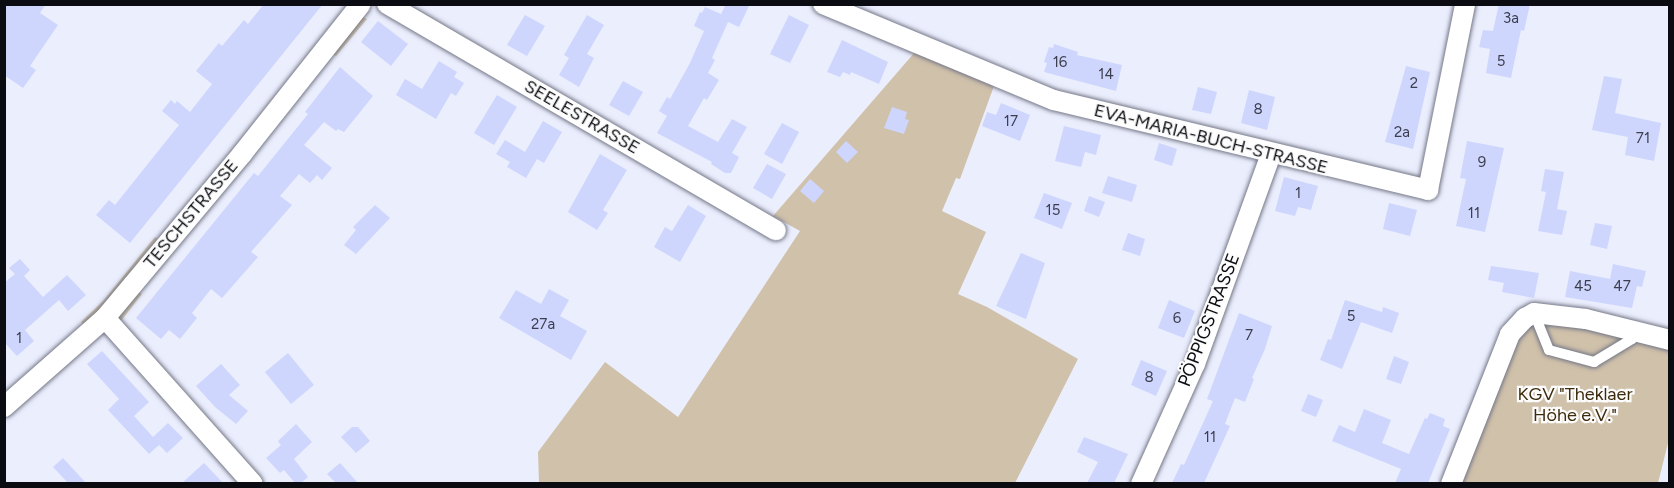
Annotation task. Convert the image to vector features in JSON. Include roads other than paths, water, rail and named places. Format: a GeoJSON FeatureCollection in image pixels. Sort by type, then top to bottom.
{"type":"FeatureCollection","features":[{"type":"Feature","properties":{"kind":"street","name":"TESCHSTRASSE"},"geometry":{"type":"LineString","coordinates":[[4,407],[105,318],[242,154],[361,4]]}},
{"type":"Feature","properties":{"kind":"street","name":"SEELESTRASSE"},"geometry":{"type":"LineString","coordinates":[[387,4],[776,230]]}},
{"type":"Feature","properties":{"kind":"street","name":"EVA-MARIA-BUCH-STRASSE"},"geometry":{"type":"LineString","coordinates":[[823,4],[1054,100],[1428,190],[1465,4]]}},
{"type":"Feature","properties":{"kind":"street","name":"PÖPPIGSTRASSE"},"geometry":{"type":"LineString","coordinates":[[1141,483],[1195,364],[1271,154]]}},
{"type":"Feature","properties":{"kind":"street"},"geometry":{"type":"LineString","coordinates":[[1451,483],[1510,334],[1525,318],[1534,314],[1586,319],[1670,340]]}},
{"type":"Feature","properties":{"kind":"street"},"geometry":{"type":"LineString","coordinates":[[105,318],[253,483]]}},
{"type":"Feature","properties":{"kind":"lane"},"geometry":{"type":"LineString","coordinates":[[1534,314],[1548,350],[1594,362],[1632,339],[1635,330]]}},
{"type":"Feature","properties":{"kind":"park label","name":"KGV \"Theklaer Höhe e.V.\""},"geometry":{"type":"Point","coordinates":[1575,405]}}]}
